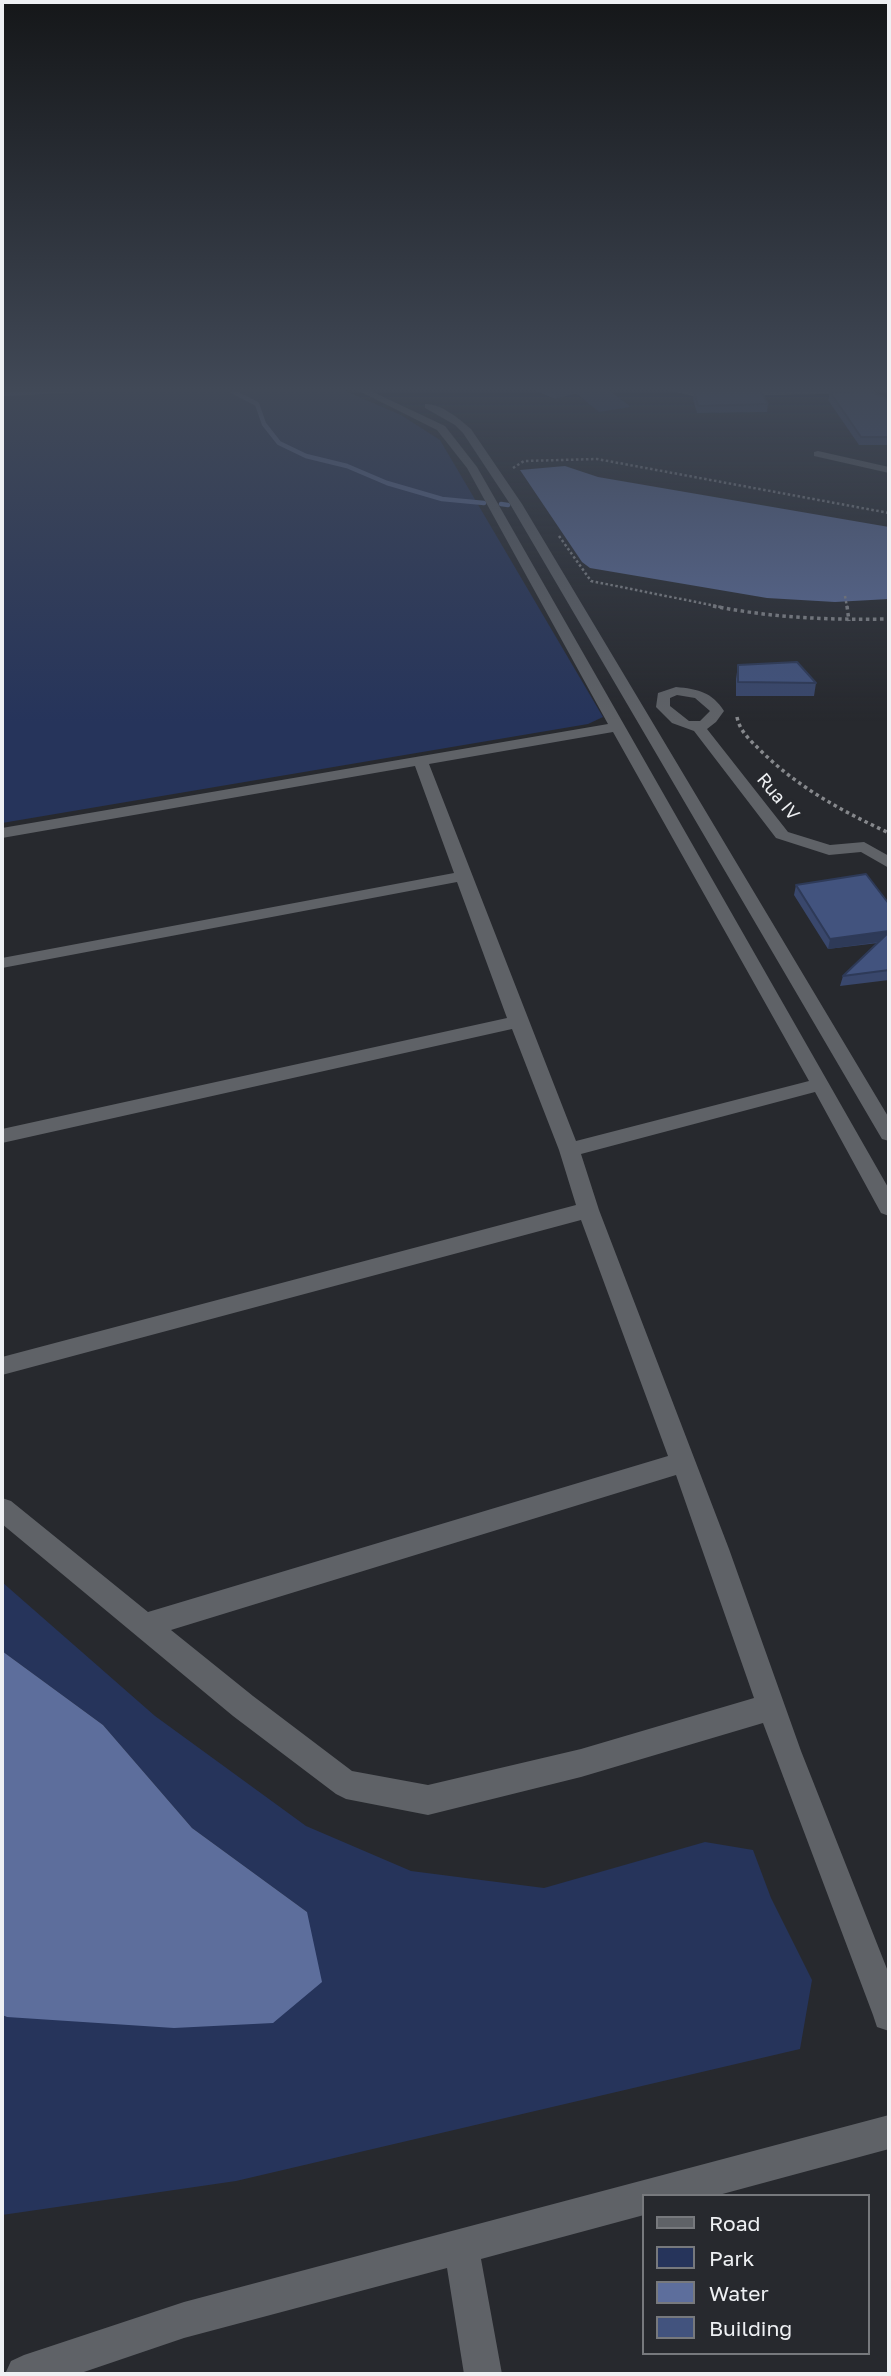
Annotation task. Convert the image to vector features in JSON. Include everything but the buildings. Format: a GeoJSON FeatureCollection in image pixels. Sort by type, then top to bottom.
{"type":"FeatureCollection","features":[{"type":"Feature","properties":{"kind":"street"},"geometry":{"type":"LineString","coordinates":[[491,501],[889,1208]]}},
{"type":"Feature","properties":{"kind":"street"},"geometry":{"type":"LineString","coordinates":[[514,501],[889,1134]]}},
{"type":"Feature","properties":{"kind":"street"},"geometry":{"type":"LineString","coordinates":[[601,698],[629,695]]}},
{"type":"Feature","properties":{"kind":"street","name":"Rua IV"},"geometry":{"type":"LineString","coordinates":[[699,727],[782,835],[829,849],[864,847],[889,863]]}},
{"type":"Feature","properties":{"kind":"street"},"geometry":{"type":"LineString","coordinates":[[2,833],[420,760],[621,733],[653,735]]}},
{"type":"Feature","properties":{"kind":"street"},"geometry":{"type":"LineString","coordinates":[[420,760],[569,1150],[588,1210],[889,2015]]}},
{"type":"Feature","properties":{"kind":"street"},"geometry":{"type":"LineString","coordinates":[[2,963],[463,876]]}},
{"type":"Feature","properties":{"kind":"street"},"geometry":{"type":"LineString","coordinates":[[2,1136],[518,1022]]}},
{"type":"Feature","properties":{"kind":"street"},"geometry":{"type":"LineString","coordinates":[[569,1150],[821,1084]]}},
{"type":"Feature","properties":{"kind":"street"},"geometry":{"type":"LineString","coordinates":[[2,1366],[588,1210]]}},
{"type":"Feature","properties":{"kind":"street"},"geometry":{"type":"LineString","coordinates":[[144,1626],[683,1462]]}},
{"type":"Feature","properties":{"kind":"street"},"geometry":{"type":"LineString","coordinates":[[2,1509],[243,1706],[346,1784],[428,1800],[581,1763],[772,1707]]}},
{"type":"Feature","properties":{"kind":"street"},"geometry":{"type":"LineString","coordinates":[[654,2194],[889,2132]]}},
{"type":"Feature","properties":{"kind":"street"},"geometry":{"type":"LineString","coordinates":[[24,2374],[184,2320],[642,2197]]}},
{"type":"Feature","properties":{"kind":"street"},"geometry":{"type":"LineString","coordinates":[[461,2245],[483,2374]]}},
{"type":"Feature","properties":{"kind":"path"},"geometry":{"type":"LineString","coordinates":[[823,501],[889,513]]}},
{"type":"Feature","properties":{"kind":"path"},"geometry":{"type":"LineString","coordinates":[[559,536],[591,581],[763,616],[849,621],[889,619]]}},
{"type":"Feature","properties":{"kind":"path"},"geometry":{"type":"LineString","coordinates":[[845,596],[849,621]]}},
{"type":"Feature","properties":{"kind":"path"},"geometry":{"type":"LineString","coordinates":[[737,714],[740,730],[787,778],[817,799],[889,833]]}},
{"type":"Feature","properties":{"kind":"green space"},"geometry":{"type":"Polygon","coordinates":[[[2,501],[476,501],[603,717],[588,724],[2,823],[2,501]]]}},
{"type":"Feature","properties":{"kind":"green space"},"geometry":{"type":"Polygon","coordinates":[[[2,1582],[155,1716],[306,1826],[411,1871],[544,1888],[705,1842],[753,1850],[771,1898],[812,1980],[800,2049],[236,2181],[2,2215],[2,2015],[7,2017],[307,1912],[192,1828],[103,1725],[2,1651],[2,1582]]]}},
{"type":"Feature","properties":{"kind":"water"},"geometry":{"type":"Polygon","coordinates":[[[541,501],[737,501],[889,527],[889,599],[835,602],[767,598],[590,568],[582,562],[541,501]]]}},
{"type":"Feature","properties":{"kind":"water"},"geometry":{"type":"Polygon","coordinates":[[[2,1651],[103,1725],[192,1828],[307,1912],[322,1982],[273,2023],[174,2028],[2,2015],[2,1651]]]}},
{"type":"Feature","properties":{"kind":"waterway"},"geometry":{"type":"LineString","coordinates":[[462,501],[484,503]]}},
{"type":"Feature","properties":{"kind":"waterway"},"geometry":{"type":"LineString","coordinates":[[501,504],[508,505]]}}]}
